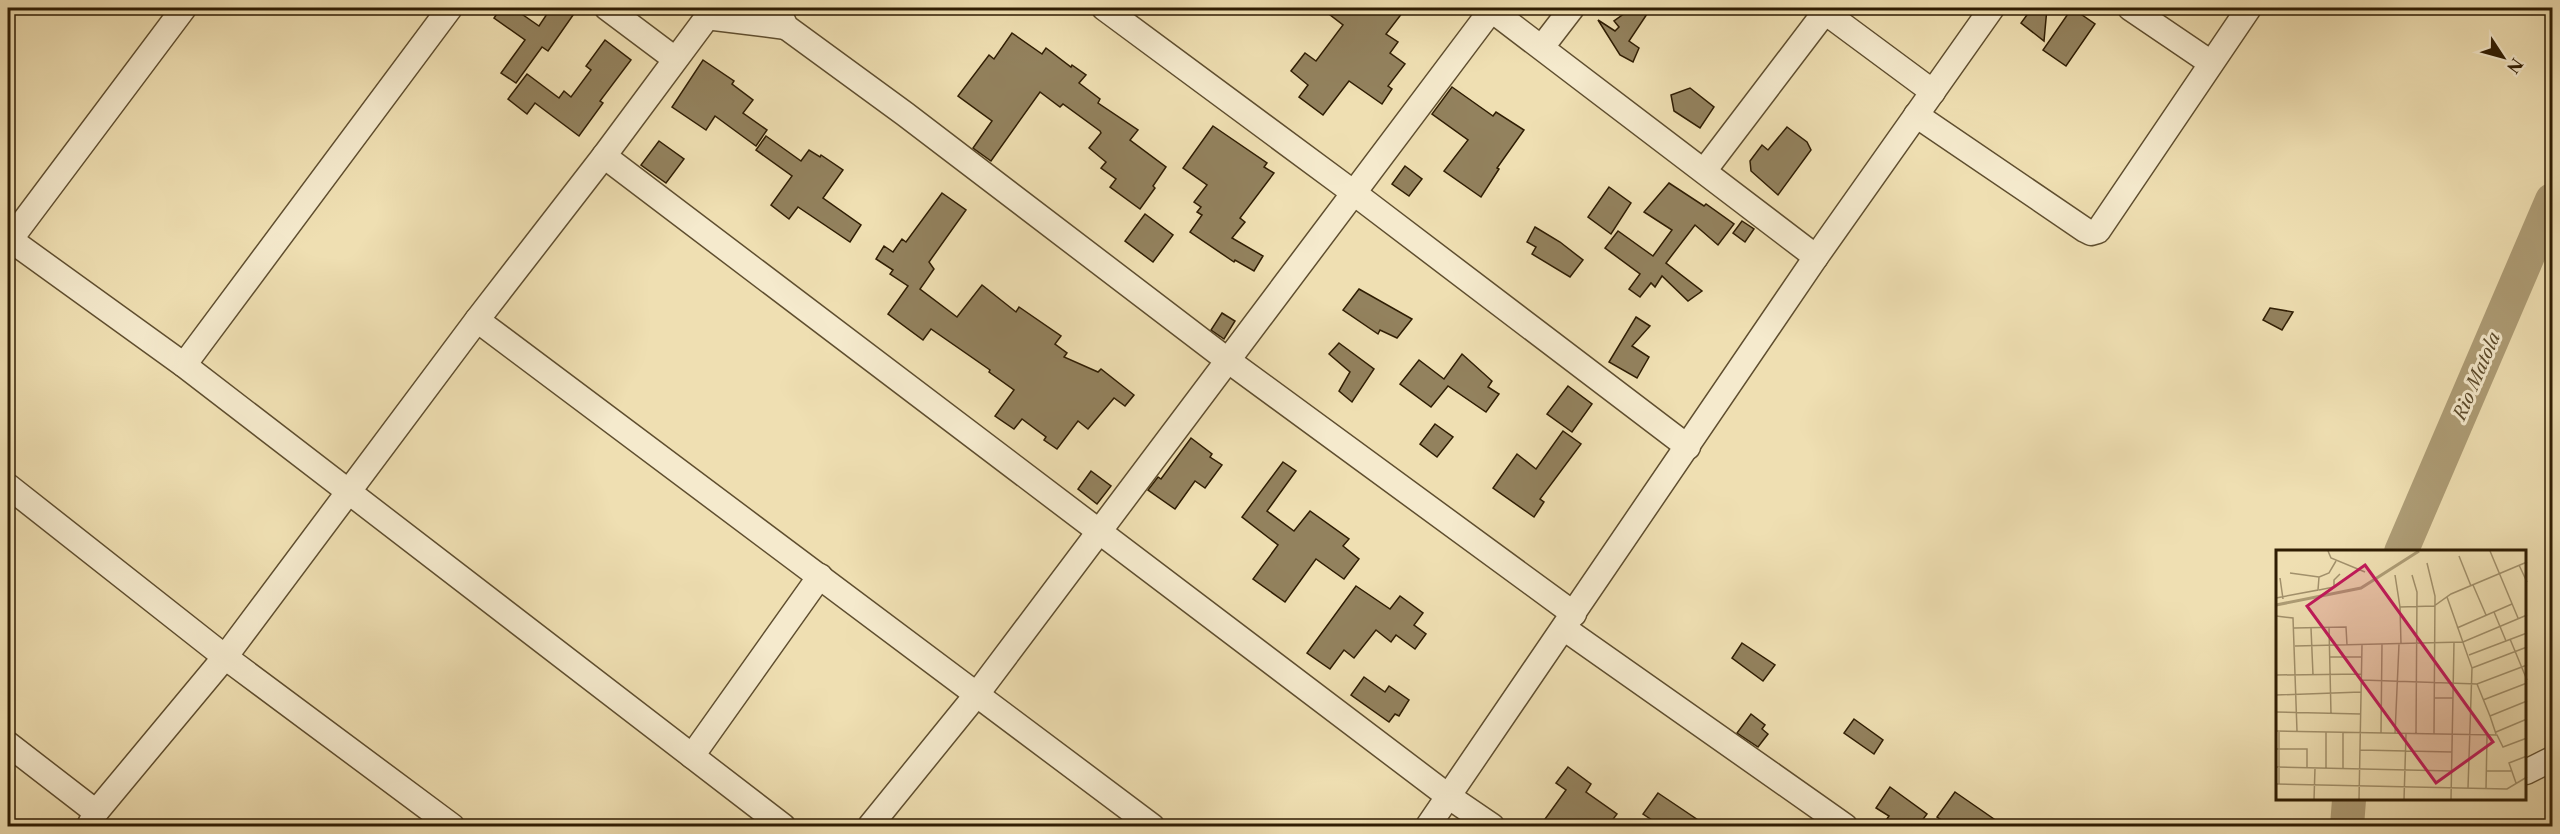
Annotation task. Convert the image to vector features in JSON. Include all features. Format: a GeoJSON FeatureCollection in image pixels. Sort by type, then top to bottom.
{"type":"FeatureCollection","features":[{"type":"Feature","properties":{"kind":"street"},"geometry":{"type":"LineString","coordinates":[[184,8],[9,239],[184,365],[783,826]]}},
{"type":"Feature","properties":{"kind":"street"},"geometry":{"type":"LineString","coordinates":[[184,365],[450,8]]}},
{"type":"Feature","properties":{"kind":"street"},"geometry":{"type":"LineString","coordinates":[[607,8],[675,59]]}},
{"type":"Feature","properties":{"kind":"street"},"geometry":{"type":"LineString","coordinates":[[1104,8],[1354,193],[1688,447]]}},
{"type":"Feature","properties":{"kind":"street"},"geometry":{"type":"LineString","coordinates":[[870,826],[977,694],[1491,8],[1816,257]]}},
{"type":"Feature","properties":{"kind":"street"},"geometry":{"type":"LineString","coordinates":[[1542,47],[1572,8]]}},
{"type":"Feature","properties":{"kind":"street"},"geometry":{"type":"LineString","coordinates":[[1428,826],[1570,621],[1816,257],[1992,8]]}},
{"type":"Feature","properties":{"kind":"street"},"geometry":{"type":"LineString","coordinates":[[2130,8],[2211,63]]}},
{"type":"Feature","properties":{"kind":"street"},"geometry":{"type":"LineString","coordinates":[[1916,115],[2091,233],[2098,231],[2249,8]]}},
{"type":"Feature","properties":{"kind":"street"},"geometry":{"type":"LineString","coordinates":[[1704,171],[1827,10],[1933,92]]}},
{"type":"Feature","properties":{"kind":"street"},"geometry":{"type":"LineString","coordinates":[[8,744],[92,819],[225,657],[477,320],[604,156],[710,12],[782,17],[905,114],[1570,621],[1845,826]]}},
{"type":"Feature","properties":{"kind":"street"},"geometry":{"type":"LineString","coordinates":[[604,156],[1101,530],[1448,796],[1492,826]]}},
{"type":"Feature","properties":{"kind":"street"},"geometry":{"type":"LineString","coordinates":[[477,320],[1152,826]]}},
{"type":"Feature","properties":{"kind":"street"},"geometry":{"type":"LineString","coordinates":[[8,486],[225,657],[452,826]]}},
{"type":"Feature","properties":{"kind":"street"},"geometry":{"type":"LineString","coordinates":[[692,756],[820,576]]}},
{"type":"Feature","properties":{"kind":"street"},"geometry":{"type":"LineString","coordinates":[[2527,772],[2553,759]]}},
{"type":"Feature","properties":{"kind":"building"},"geometry":{"type":"Polygon","coordinates":[[[501,8],[513,8],[539,26],[551,8],[578,8],[548,51],[542,47],[516,83],[501,73],[525,40],[494,18],[501,8]]]}},
{"type":"Feature","properties":{"kind":"building"},"geometry":{"type":"Polygon","coordinates":[[[1321,8],[1406,8],[1386,34],[1398,42],[1390,53],[1405,64],[1388,86],[1392,89],[1382,104],[1349,81],[1323,115],[1299,97],[1308,85],[1291,71],[1305,53],[1316,61],[1343,25],[1321,8]]]}},
{"type":"Feature","properties":{"kind":"building"},"geometry":{"type":"Polygon","coordinates":[[[1632,8],[1647,14],[1629,41],[1639,48],[1633,62],[1620,55],[1598,20],[1615,31],[1619,27],[1614,21],[1632,8]]]}},
{"type":"Feature","properties":{"kind":"building"},"geometry":{"type":"Polygon","coordinates":[[[2032,8],[2047,8],[2044,41],[2021,23],[2032,8]]]}},
{"type":"Feature","properties":{"kind":"building"},"geometry":{"type":"Polygon","coordinates":[[[2072,8],[2095,24],[2066,66],[2043,50],[2072,8]]]}},
{"type":"Feature","properties":{"kind":"building"},"geometry":{"type":"Polygon","coordinates":[[[1012,33],[1042,54],[1046,48],[1086,75],[1079,83],[1100,99],[1098,103],[1138,130],[1130,140],[1166,167],[1140,209],[1110,187],[1116,179],[1101,168],[1106,162],[1089,148],[1101,133],[1100,131],[1063,104],[1060,107],[1040,92],[991,161],[973,148],[992,121],[958,96],[989,55],[994,59],[1012,33]]]}},
{"type":"Feature","properties":{"kind":"building"},"geometry":{"type":"Polygon","coordinates":[[[605,40],[631,60],[600,101],[603,103],[579,136],[535,103],[527,114],[508,99],[527,74],[559,98],[564,91],[571,97],[591,70],[586,66],[605,40]]]}},
{"type":"Feature","properties":{"kind":"building"},"geometry":{"type":"Polygon","coordinates":[[[703,60],[734,81],[732,84],[753,100],[743,113],[767,130],[756,146],[715,116],[706,130],[672,107],[703,60]]]}},
{"type":"Feature","properties":{"kind":"building"},"geometry":{"type":"Polygon","coordinates":[[[1452,87],[1493,116],[1496,112],[1524,130],[1497,168],[1499,169],[1481,197],[1444,171],[1468,140],[1432,114],[1452,87]]]}},
{"type":"Feature","properties":{"kind":"building"},"geometry":{"type":"Polygon","coordinates":[[[1690,88],[1714,107],[1700,128],[1674,111],[1671,95],[1690,88]]]}},
{"type":"Feature","properties":{"kind":"building"},"geometry":{"type":"Polygon","coordinates":[[[1213,126],[1267,163],[1264,167],[1274,173],[1240,218],[1245,222],[1232,238],[1263,256],[1254,271],[1235,260],[1234,262],[1190,232],[1202,215],[1197,212],[1201,207],[1194,202],[1207,185],[1183,168],[1213,126]]]}},
{"type":"Feature","properties":{"kind":"building"},"geometry":{"type":"Polygon","coordinates":[[[1787,127],[1807,142],[1811,150],[1778,195],[1751,171],[1750,161],[1762,145],[1768,150],[1787,127]]]}},
{"type":"Feature","properties":{"kind":"building"},"geometry":{"type":"Polygon","coordinates":[[[766,136],[801,161],[809,150],[843,170],[823,198],[861,225],[850,242],[798,207],[789,219],[771,205],[792,176],[756,150],[766,136]]]}},
{"type":"Feature","properties":{"kind":"building"},"geometry":{"type":"Polygon","coordinates":[[[659,141],[684,159],[666,183],[641,165],[659,141]]]}},
{"type":"Feature","properties":{"kind":"building"},"geometry":{"type":"Polygon","coordinates":[[[1405,166],[1422,179],[1409,196],[1392,184],[1405,166]]]}},
{"type":"Feature","properties":{"kind":"building"},"geometry":{"type":"Polygon","coordinates":[[[1669,183],[1704,206],[1706,204],[1734,224],[1718,245],[1695,225],[1666,263],[1702,291],[1688,301],[1662,276],[1655,287],[1651,283],[1640,297],[1629,289],[1640,274],[1605,248],[1618,231],[1653,256],[1672,230],[1644,212],[1669,183]]]}},
{"type":"Feature","properties":{"kind":"building"},"geometry":{"type":"Polygon","coordinates":[[[1609,187],[1631,203],[1611,234],[1588,217],[1609,187]]]}},
{"type":"Feature","properties":{"kind":"building"},"geometry":{"type":"Polygon","coordinates":[[[942,193],[966,210],[929,262],[934,269],[920,289],[957,317],[982,285],[1016,312],[1019,307],[1061,336],[1055,344],[1067,353],[1064,357],[1098,372],[1101,369],[1134,395],[1125,406],[1114,398],[1088,429],[1078,421],[1057,449],[1044,440],[1046,437],[1022,419],[1014,429],[995,416],[1014,390],[989,372],[990,370],[931,329],[923,340],[888,314],[908,286],[890,274],[893,270],[876,259],[884,246],[893,252],[902,239],[906,242],[942,193]]]}},
{"type":"Feature","properties":{"kind":"building"},"geometry":{"type":"Polygon","coordinates":[[[1145,214],[1173,235],[1153,262],[1125,241],[1145,214]]]}},
{"type":"Feature","properties":{"kind":"building"},"geometry":{"type":"Polygon","coordinates":[[[1742,221],[1754,229],[1745,242],[1733,233],[1742,221]]]}},
{"type":"Feature","properties":{"kind":"building"},"geometry":{"type":"Polygon","coordinates":[[[1535,227],[1560,242],[1583,260],[1570,277],[1532,254],[1536,247],[1527,242],[1535,227]]]}},
{"type":"Feature","properties":{"kind":"building"},"geometry":{"type":"Polygon","coordinates":[[[1359,289],[1412,319],[1397,338],[1380,330],[1378,334],[1343,310],[1359,289]]]}},
{"type":"Feature","properties":{"kind":"building"},"geometry":{"type":"Polygon","coordinates":[[[2270,308],[2293,312],[2282,330],[2263,320],[2270,308]]]}},
{"type":"Feature","properties":{"kind":"building"},"geometry":{"type":"Polygon","coordinates":[[[1222,313],[1235,321],[1224,339],[1211,330],[1222,313]]]}},
{"type":"Feature","properties":{"kind":"building"},"geometry":{"type":"Polygon","coordinates":[[[1636,317],[1650,326],[1632,346],[1649,357],[1637,378],[1609,362],[1636,317]]]}},
{"type":"Feature","properties":{"kind":"building"},"geometry":{"type":"Polygon","coordinates":[[[1339,343],[1374,369],[1352,402],[1339,391],[1350,372],[1329,354],[1339,343]]]}},
{"type":"Feature","properties":{"kind":"building"},"geometry":{"type":"Polygon","coordinates":[[[1462,354],[1492,381],[1488,387],[1499,394],[1486,412],[1448,386],[1431,407],[1400,384],[1419,360],[1444,379],[1462,354]]]}},
{"type":"Feature","properties":{"kind":"building"},"geometry":{"type":"Polygon","coordinates":[[[1568,386],[1592,404],[1572,432],[1547,414],[1568,386]]]}},
{"type":"Feature","properties":{"kind":"building"},"geometry":{"type":"Polygon","coordinates":[[[1435,424],[1453,437],[1437,457],[1420,444],[1435,424]]]}},
{"type":"Feature","properties":{"kind":"building"},"geometry":{"type":"Polygon","coordinates":[[[1563,431],[1581,444],[1540,499],[1544,502],[1534,517],[1493,488],[1517,454],[1536,469],[1563,431]]]}},
{"type":"Feature","properties":{"kind":"building"},"geometry":{"type":"Polygon","coordinates":[[[1191,438],[1212,454],[1210,457],[1222,465],[1205,488],[1195,481],[1175,509],[1148,490],[1158,477],[1161,479],[1191,438]]]}},
{"type":"Feature","properties":{"kind":"building"},"geometry":{"type":"Polygon","coordinates":[[[1283,462],[1296,471],[1267,511],[1294,531],[1310,511],[1349,539],[1343,546],[1359,559],[1344,579],[1316,559],[1285,602],[1253,579],[1278,545],[1242,517],[1283,462]]]}},
{"type":"Feature","properties":{"kind":"building"},"geometry":{"type":"Polygon","coordinates":[[[1091,471],[1111,486],[1097,504],[1078,489],[1091,471]]]}},
{"type":"Feature","properties":{"kind":"building"},"geometry":{"type":"Polygon","coordinates":[[[1356,586],[1390,609],[1400,596],[1423,613],[1414,625],[1426,634],[1415,649],[1396,635],[1391,642],[1376,630],[1354,658],[1344,650],[1330,669],[1307,653],[1356,586]]]}},
{"type":"Feature","properties":{"kind":"building"},"geometry":{"type":"Polygon","coordinates":[[[1742,643],[1775,665],[1763,681],[1732,658],[1742,643]]]}},
{"type":"Feature","properties":{"kind":"building"},"geometry":{"type":"Polygon","coordinates":[[[1364,677],[1385,692],[1389,686],[1409,700],[1399,716],[1395,714],[1389,722],[1351,695],[1364,677]]]}},
{"type":"Feature","properties":{"kind":"building"},"geometry":{"type":"Polygon","coordinates":[[[1751,714],[1765,725],[1762,729],[1768,734],[1758,747],[1737,733],[1751,714]]]}},
{"type":"Feature","properties":{"kind":"building"},"geometry":{"type":"Polygon","coordinates":[[[1854,719],[1883,740],[1874,754],[1844,733],[1854,719]]]}},
{"type":"Feature","properties":{"kind":"building"},"geometry":{"type":"Polygon","coordinates":[[[1568,767],[1591,784],[1586,792],[1617,814],[1608,826],[1540,826],[1566,790],[1556,783],[1568,767]]]}},
{"type":"Feature","properties":{"kind":"building"},"geometry":{"type":"Polygon","coordinates":[[[1890,787],[1927,814],[1918,826],[1882,826],[1889,816],[1876,808],[1890,787]]]}},
{"type":"Feature","properties":{"kind":"building"},"geometry":{"type":"Polygon","coordinates":[[[1955,792],[2004,826],[1950,826],[1937,817],[1955,792]]]}},
{"type":"Feature","properties":{"kind":"building"},"geometry":{"type":"Polygon","coordinates":[[[1658,793],[1707,826],[1661,826],[1643,814],[1658,793]]]}},
{"type":"Feature","properties":{"kind":"waterway","name":"Rio Matola"},"geometry":{"type":"LineString","coordinates":[[2402,550],[2552,200]]}},
{"type":"Feature","properties":{"kind":"waterway","name":"Rio Matola"},"geometry":{"type":"LineString","coordinates":[[2347,826],[2349,801]]}}]}
